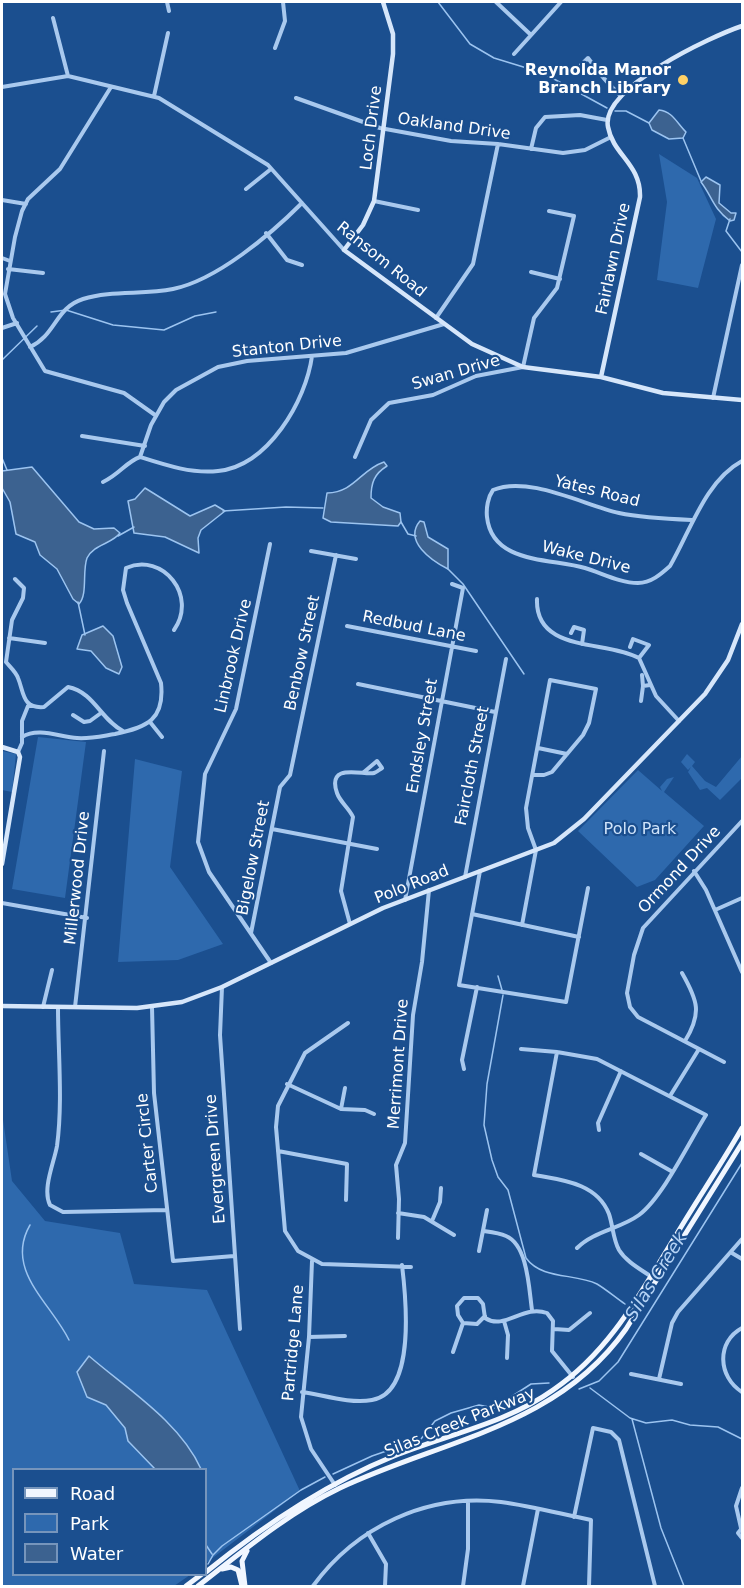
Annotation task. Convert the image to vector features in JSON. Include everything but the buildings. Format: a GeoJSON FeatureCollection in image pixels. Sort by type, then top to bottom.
{"type":"FeatureCollection","features":[{"type":"Feature","properties":{"kind":"main road","name":"Silas Creek Parkway"},"geometry":{"type":"LineString","coordinates":[[198,1587],[252,1545],[336,1486],[528,1414],[577,1382],[616,1343],[742,1128]]}},
{"type":"Feature","properties":{"kind":"main road","name":"Silas Creek Parkway"},"geometry":{"type":"LineString","coordinates":[[207,1571],[289,1510],[395,1456],[531,1403],[572,1376],[607,1343],[742,1143]]}},
{"type":"Feature","properties":{"kind":"main road"},"geometry":{"type":"LineString","coordinates":[[243,1587],[243,1559],[252,1545]]}},
{"type":"Feature","properties":{"kind":"main road"},"geometry":{"type":"LineString","coordinates":[[220,1569],[231,1567],[238,1570],[243,1587]]}},
{"type":"Feature","properties":{"kind":"main road"},"geometry":{"type":"LineString","coordinates":[[186,1587],[201,1576]]}},
{"type":"Feature","properties":{"kind":"street"},"geometry":{"type":"LineString","coordinates":[[167,2],[170,10]]}},
{"type":"Feature","properties":{"kind":"street"},"geometry":{"type":"LineString","coordinates":[[275,48],[285,21],[284,2]]}},
{"type":"Feature","properties":{"kind":"street","name":"Loch Drive"},"geometry":{"type":"LineString","coordinates":[[344,250],[363,225],[374,201],[393,34],[384,2]]}},
{"type":"Feature","properties":{"kind":"street"},"geometry":{"type":"LineString","coordinates":[[496,2],[531,35]]}},
{"type":"Feature","properties":{"kind":"street"},"geometry":{"type":"LineString","coordinates":[[514,54],[561,2]]}},
{"type":"Feature","properties":{"kind":"street"},"geometry":{"type":"LineString","coordinates":[[53,18],[68,76]]}},
{"type":"Feature","properties":{"kind":"street"},"geometry":{"type":"LineString","coordinates":[[531,149],[536,128],[545,117],[580,115],[608,119],[621,96],[664,64],[693,47],[742,26]]}},
{"type":"Feature","properties":{"kind":"street"},"geometry":{"type":"LineString","coordinates":[[154,96],[168,33]]}},
{"type":"Feature","properties":{"kind":"street"},"geometry":{"type":"LineString","coordinates":[[593,65],[621,96]]}},
{"type":"Feature","properties":{"kind":"street","name":"Ransom Road"},"geometry":{"type":"LineString","coordinates":[[2,87],[68,76],[154,96],[196,119],[272,169],[344,250],[435,319],[487,353],[523,368],[601,377],[659,393],[742,400]]}},
{"type":"Feature","properties":{"kind":"street"},"geometry":{"type":"LineString","coordinates":[[111,87],[60,169],[26,204],[8,268],[5,294],[17,323],[45,371],[124,393],[155,415]]}},
{"type":"Feature","properties":{"kind":"street","name":"Oakland Drive"},"geometry":{"type":"LineString","coordinates":[[296,98],[384,129],[451,141],[572,153],[611,137]]}},
{"type":"Feature","properties":{"kind":"street","name":"Fairlawn Drive"},"geometry":{"type":"LineString","coordinates":[[601,377],[640,197],[638,176],[611,137],[608,119]]}},
{"type":"Feature","properties":{"kind":"street"},"geometry":{"type":"LineString","coordinates":[[435,319],[473,264],[498,144]]}},
{"type":"Feature","properties":{"kind":"street"},"geometry":{"type":"LineString","coordinates":[[246,189],[272,169]]}},
{"type":"Feature","properties":{"kind":"street"},"geometry":{"type":"LineString","coordinates":[[2,200],[26,204]]}},
{"type":"Feature","properties":{"kind":"street"},"geometry":{"type":"LineString","coordinates":[[374,201],[418,210]]}},
{"type":"Feature","properties":{"kind":"street"},"geometry":{"type":"LineString","coordinates":[[30,347],[43,341],[62,312],[84,298],[145,293],[190,284],[219,270],[302,203]]}},
{"type":"Feature","properties":{"kind":"street"},"geometry":{"type":"LineString","coordinates":[[523,368],[534,318],[554,296],[560,279],[574,216],[549,211]]}},
{"type":"Feature","properties":{"kind":"street"},"geometry":{"type":"LineString","coordinates":[[266,233],[287,260],[302,265]]}},
{"type":"Feature","properties":{"kind":"street"},"geometry":{"type":"LineString","coordinates":[[2,258],[10,261]]}},
{"type":"Feature","properties":{"kind":"street"},"geometry":{"type":"LineString","coordinates":[[713,399],[742,265]]}},
{"type":"Feature","properties":{"kind":"street"},"geometry":{"type":"LineString","coordinates":[[8,268],[43,273]]}},
{"type":"Feature","properties":{"kind":"street"},"geometry":{"type":"LineString","coordinates":[[531,272],[560,279]]}},
{"type":"Feature","properties":{"kind":"street"},"geometry":{"type":"LineString","coordinates":[[2,328],[17,323]]}},
{"type":"Feature","properties":{"kind":"street","name":"Stanton Drive"},"geometry":{"type":"LineString","coordinates":[[140,457],[155,415],[176,390],[218,367],[247,361],[362,350],[444,324]]}},
{"type":"Feature","properties":{"kind":"street"},"geometry":{"type":"LineString","coordinates":[[103,482],[117,476],[130,460],[140,457],[179,468],[211,471],[229,469],[241,464],[273,437],[293,414],[306,385],[312,356]]}},
{"type":"Feature","properties":{"kind":"street","name":"Swan Drive"},"geometry":{"type":"LineString","coordinates":[[356,457],[370,420],[389,403],[433,395],[476,376],[523,368]]}},
{"type":"Feature","properties":{"kind":"street"},"geometry":{"type":"LineString","coordinates":[[82,436],[145,446]]}},
{"type":"Feature","properties":{"kind":"street","name":"Wake Drive"},"geometry":{"type":"LineString","coordinates":[[496,489],[490,494],[486,511],[488,526],[496,541],[507,551],[639,583],[660,575],[670,566],[693,520],[725,474],[742,461]]}},
{"type":"Feature","properties":{"kind":"street","name":"Yates Road"},"geometry":{"type":"LineString","coordinates":[[496,489],[511,486],[540,490],[620,513],[693,520]]}},
{"type":"Feature","properties":{"kind":"street","name":"Linbrook Drive"},"geometry":{"type":"LineString","coordinates":[[270,544],[236,709],[205,774],[198,842],[209,872],[271,963]]}},
{"type":"Feature","properties":{"kind":"street"},"geometry":{"type":"LineString","coordinates":[[311,551],[356,559]]}},
{"type":"Feature","properties":{"kind":"street","name":"Benbow Street"},"geometry":{"type":"LineString","coordinates":[[294,756],[336,555]]}},
{"type":"Feature","properties":{"kind":"street"},"geometry":{"type":"LineString","coordinates":[[22,737],[31,732],[91,738],[136,730],[150,722],[159,708],[162,696],[161,683],[123,590],[126,568],[133,565],[154,568],[175,581],[181,592],[183,604],[182,616],[174,630]]}},
{"type":"Feature","properties":{"kind":"street"},"geometry":{"type":"LineString","coordinates":[[15,579],[24,588],[23,598],[12,620],[6,662],[19,679],[23,697],[33,706]]}},
{"type":"Feature","properties":{"kind":"street","name":"Endsley Street"},"geometry":{"type":"LineString","coordinates":[[405,900],[463,588],[452,584]]}},
{"type":"Feature","properties":{"kind":"street"},"geometry":{"type":"LineString","coordinates":[[537,599],[537,611],[541,622],[562,638],[639,658],[646,670],[650,685],[679,721]]}},
{"type":"Feature","properties":{"kind":"street","name":"Polo Road"},"geometry":{"type":"LineString","coordinates":[[2,1006],[152,1007],[182,1002],[222,987],[350,924],[405,900],[554,843],[572,830],[679,721],[720,674],[742,624]]}},
{"type":"Feature","properties":{"kind":"street","name":"Redbud Lane"},"geometry":{"type":"LineString","coordinates":[[347,626],[476,651]]}},
{"type":"Feature","properties":{"kind":"street"},"geometry":{"type":"LineString","coordinates":[[572,633],[574,627],[584,630],[582,644]]}},
{"type":"Feature","properties":{"kind":"street"},"geometry":{"type":"LineString","coordinates":[[9,638],[45,643]]}},
{"type":"Feature","properties":{"kind":"street"},"geometry":{"type":"LineString","coordinates":[[630,647],[633,639],[649,645],[639,658]]}},
{"type":"Feature","properties":{"kind":"street","name":"Faircloth Street"},"geometry":{"type":"LineString","coordinates":[[465,877],[506,659]]}},
{"type":"Feature","properties":{"kind":"street"},"geometry":{"type":"LineString","coordinates":[[641,701],[642,675]]}},
{"type":"Feature","properties":{"kind":"street"},"geometry":{"type":"LineString","coordinates":[[522,925],[536,850],[526,812],[550,680],[596,689],[588,728],[549,774],[533,775]]}},
{"type":"Feature","properties":{"kind":"street"},"geometry":{"type":"LineString","coordinates":[[358,684],[495,712]]}},
{"type":"Feature","properties":{"kind":"street"},"geometry":{"type":"LineString","coordinates":[[643,686],[650,685]]}},
{"type":"Feature","properties":{"kind":"street"},"geometry":{"type":"LineString","coordinates":[[2,864],[19,768],[18,752],[24,712],[28,706],[44,707],[68,687],[81,689],[105,719],[124,732]]}},
{"type":"Feature","properties":{"kind":"street"},"geometry":{"type":"LineString","coordinates":[[73,715],[84,722],[90,721],[101,713]]}},
{"type":"Feature","properties":{"kind":"street"},"geometry":{"type":"LineString","coordinates":[[150,722],[162,736]]}},
{"type":"Feature","properties":{"kind":"street"},"geometry":{"type":"LineString","coordinates":[[2,747],[18,752]]}},
{"type":"Feature","properties":{"kind":"street"},"geometry":{"type":"LineString","coordinates":[[538,748],[567,754]]}},
{"type":"Feature","properties":{"kind":"street","name":"Millerwood Drive"},"geometry":{"type":"LineString","coordinates":[[75,1007],[87,918],[104,751]]}},
{"type":"Feature","properties":{"kind":"street","name":"Bigelow Street"},"geometry":{"type":"LineString","coordinates":[[251,933],[280,787],[290,775],[294,756]]}},
{"type":"Feature","properties":{"kind":"street"},"geometry":{"type":"LineString","coordinates":[[350,924],[341,891],[353,815],[339,799],[336,785],[342,773],[352,770],[364,772]]}},
{"type":"Feature","properties":{"kind":"street","name":"Ormond Drive"},"geometry":{"type":"LineString","coordinates":[[724,1062],[638,1017],[630,1007],[627,993],[634,955],[643,928],[742,821]]}},
{"type":"Feature","properties":{"kind":"street"},"geometry":{"type":"LineString","coordinates":[[272,829],[377,849]]}},
{"type":"Feature","properties":{"kind":"street"},"geometry":{"type":"LineString","coordinates":[[694,871],[740,961],[742,972]]}},
{"type":"Feature","properties":{"kind":"street"},"geometry":{"type":"LineString","coordinates":[[480,872],[459,985],[566,1002],[588,888]]}},
{"type":"Feature","properties":{"kind":"street","name":"Merrimont Drive"},"geometry":{"type":"LineString","coordinates":[[398,1238],[396,1165],[405,1143],[413,1015],[422,962],[429,890]]}},
{"type":"Feature","properties":{"kind":"street"},"geometry":{"type":"LineString","coordinates":[[715,910],[742,898]]}},
{"type":"Feature","properties":{"kind":"street"},"geometry":{"type":"LineString","coordinates":[[2,903],[87,918]]}},
{"type":"Feature","properties":{"kind":"street"},"geometry":{"type":"LineString","coordinates":[[472,914],[579,937]]}},
{"type":"Feature","properties":{"kind":"street"},"geometry":{"type":"LineString","coordinates":[[43,1007],[52,970]]}},
{"type":"Feature","properties":{"kind":"street"},"geometry":{"type":"LineString","coordinates":[[682,974],[695,999],[697,1013],[685,1041]]}},
{"type":"Feature","properties":{"kind":"street","name":"Evergreen Drive"},"geometry":{"type":"LineString","coordinates":[[222,987],[220,1035],[240,1329]]}},
{"type":"Feature","properties":{"kind":"street"},"geometry":{"type":"LineString","coordinates":[[464,1069],[462,1060],[477,987]]}},
{"type":"Feature","properties":{"kind":"street","name":"Carter Circle"},"geometry":{"type":"LineString","coordinates":[[58,1007],[59,1112],[57,1143],[47,1191],[50,1205],[63,1212],[167,1210],[154,1093],[152,1007]]}},
{"type":"Feature","properties":{"kind":"street"},"geometry":{"type":"LineString","coordinates":[[348,1023],[305,1053],[287,1084],[277,1113],[285,1231],[292,1245],[312,1261],[336,1266],[402,1265],[411,1268]]}},
{"type":"Feature","properties":{"kind":"street"},"geometry":{"type":"LineString","coordinates":[[521,1049],[585,1056],[621,1071],[706,1115],[646,1209],[634,1219],[585,1241],[577,1248]]}},
{"type":"Feature","properties":{"kind":"street"},"geometry":{"type":"LineString","coordinates":[[670,1096],[699,1049]]}},
{"type":"Feature","properties":{"kind":"street"},"geometry":{"type":"LineString","coordinates":[[557,1052],[534,1175],[586,1188],[606,1209],[624,1257],[653,1277]]}},
{"type":"Feature","properties":{"kind":"street"},"geometry":{"type":"LineString","coordinates":[[599,1130],[598,1122],[621,1071]]}},
{"type":"Feature","properties":{"kind":"street"},"geometry":{"type":"LineString","coordinates":[[287,1084],[341,1109],[365,1110],[374,1114]]}},
{"type":"Feature","properties":{"kind":"street"},"geometry":{"type":"LineString","coordinates":[[341,1109],[345,1088]]}},
{"type":"Feature","properties":{"kind":"street"},"geometry":{"type":"LineString","coordinates":[[278,1151],[347,1164],[346,1200]]}},
{"type":"Feature","properties":{"kind":"street"},"geometry":{"type":"LineString","coordinates":[[641,1154],[671,1171]]}},
{"type":"Feature","properties":{"kind":"street"},"geometry":{"type":"LineString","coordinates":[[432,1221],[440,1202],[441,1188]]}},
{"type":"Feature","properties":{"kind":"street"},"geometry":{"type":"LineString","coordinates":[[167,1210],[173,1261],[234,1256]]}},
{"type":"Feature","properties":{"kind":"street"},"geometry":{"type":"LineString","coordinates":[[479,1251],[487,1210]]}},
{"type":"Feature","properties":{"kind":"street"},"geometry":{"type":"LineString","coordinates":[[398,1213],[432,1221],[453,1234]]}},
{"type":"Feature","properties":{"kind":"street"},"geometry":{"type":"LineString","coordinates":[[483,1231],[506,1236],[514,1243],[526,1269],[532,1310]]}},
{"type":"Feature","properties":{"kind":"street"},"geometry":{"type":"LineString","coordinates":[[659,1379],[672,1323],[678,1312],[742,1239]]}},
{"type":"Feature","properties":{"kind":"street"},"geometry":{"type":"LineString","coordinates":[[732,1253],[742,1258]]}},
{"type":"Feature","properties":{"kind":"street","name":"Partridge Lane"},"geometry":{"type":"LineString","coordinates":[[312,1261],[309,1337],[301,1417],[309,1444],[336,1486]]}},
{"type":"Feature","properties":{"kind":"street"},"geometry":{"type":"LineString","coordinates":[[302,1392],[367,1401],[381,1397],[394,1387],[400,1369],[404,1334],[405,1296],[402,1265]]}},
{"type":"Feature","properties":{"kind":"street"},"geometry":{"type":"LineString","coordinates":[[463,1323],[458,1315],[457,1306],[461,1299],[469,1296],[482,1301],[485,1316],[489,1320],[504,1321],[532,1310],[550,1315],[554,1329],[551,1333],[552,1351],[577,1382]]}},
{"type":"Feature","properties":{"kind":"street"},"geometry":{"type":"LineString","coordinates":[[554,1329],[569,1330],[590,1313]]}},
{"type":"Feature","properties":{"kind":"street"},"geometry":{"type":"LineString","coordinates":[[463,1323],[477,1324],[485,1316]]}},
{"type":"Feature","properties":{"kind":"street"},"geometry":{"type":"LineString","coordinates":[[504,1321],[508,1335],[507,1358]]}},
{"type":"Feature","properties":{"kind":"street"},"geometry":{"type":"LineString","coordinates":[[453,1352],[463,1323]]}},
{"type":"Feature","properties":{"kind":"street"},"geometry":{"type":"LineString","coordinates":[[742,1328],[735,1332],[725,1344],[723,1364],[733,1386],[742,1392]]}},
{"type":"Feature","properties":{"kind":"street"},"geometry":{"type":"LineString","coordinates":[[309,1337],[345,1336]]}},
{"type":"Feature","properties":{"kind":"street"},"geometry":{"type":"LineString","coordinates":[[631,1374],[681,1384]]}},
{"type":"Feature","properties":{"kind":"street"},"geometry":{"type":"LineString","coordinates":[[574,1516],[593,1428],[611,1432],[619,1440],[655,1587]]}},
{"type":"Feature","properties":{"kind":"street"},"geometry":{"type":"LineString","coordinates":[[742,1488],[736,1506],[742,1528],[738,1533],[742,1538]]}},
{"type":"Feature","properties":{"kind":"street"},"geometry":{"type":"LineString","coordinates":[[313,1587],[335,1559],[368,1533],[416,1509],[468,1501],[501,1502],[591,1520],[589,1587]]}},
{"type":"Feature","properties":{"kind":"street"},"geometry":{"type":"LineString","coordinates":[[463,1587],[468,1549],[468,1501]]}},
{"type":"Feature","properties":{"kind":"street"},"geometry":{"type":"LineString","coordinates":[[523,1587],[538,1509]]}},
{"type":"Feature","properties":{"kind":"street"},"geometry":{"type":"LineString","coordinates":[[368,1533],[386,1564],[385,1587]]}},
{"type":"Feature","properties":{"kind":"green space"},"geometry":{"type":"Polygon","coordinates":[[[659,154],[697,178],[716,219],[698,288],[657,280],[667,202],[659,154]]]}},
{"type":"Feature","properties":{"kind":"green space"},"geometry":{"type":"Polygon","coordinates":[[[38,737],[86,742],[65,898],[12,889],[38,737]]]}},
{"type":"Feature","properties":{"kind":"green space"},"geometry":{"type":"Polygon","coordinates":[[[2,751],[16,754],[12,792],[2,790],[2,751]]]}},
{"type":"Feature","properties":{"kind":"green space"},"geometry":{"type":"Polygon","coordinates":[[[687,754],[695,762],[692,766],[705,781],[716,787],[742,756],[742,778],[720,800],[707,788],[700,790],[688,772],[691,767],[688,770],[681,762],[687,754]]]}},
{"type":"Feature","properties":{"kind":"green space"},"geometry":{"type":"Polygon","coordinates":[[[135,759],[182,771],[170,867],[223,944],[178,960],[118,962],[135,759]]]}},
{"type":"Feature","properties":{"kind":"green space","name":"Polo Park"},"geometry":{"type":"Polygon","coordinates":[[[638,770],[662,791],[660,787],[667,779],[674,777],[664,792],[704,826],[655,880],[637,887],[578,831],[638,770]]]}},
{"type":"Feature","properties":{"kind":"green space"},"geometry":{"type":"Polygon","coordinates":[[[2,1113],[12,1181],[45,1221],[120,1233],[134,1284],[207,1290],[300,1491],[207,1562],[207,1468],[12,1468],[12,1576],[189,1576],[174,1586],[2,1586],[2,1113]]]}},
{"type":"Feature","properties":{"kind":"water"},"geometry":{"type":"Polygon","coordinates":[[[659,110],[671,115],[677,121],[686,132],[683,138],[669,139],[652,130],[649,123],[659,110]]]}},
{"type":"Feature","properties":{"kind":"water"},"geometry":{"type":"Polygon","coordinates":[[[706,177],[720,185],[719,203],[731,213],[736,213],[734,220],[730,221],[716,207],[701,182],[706,177]]]}},
{"type":"Feature","properties":{"kind":"water"},"geometry":{"type":"Polygon","coordinates":[[[384,462],[387,466],[374,479],[371,498],[383,507],[400,513],[401,522],[398,526],[331,522],[323,518],[327,493],[344,489],[384,462]]]}},
{"type":"Feature","properties":{"kind":"water"},"geometry":{"type":"Polygon","coordinates":[[[32,467],[79,522],[94,529],[114,528],[120,533],[90,553],[87,558],[83,595],[79,604],[73,599],[57,569],[40,555],[35,542],[16,534],[10,502],[2,488],[2,471],[32,467]]]}},
{"type":"Feature","properties":{"kind":"water"},"geometry":{"type":"Polygon","coordinates":[[[145,488],[190,516],[215,505],[225,511],[201,530],[198,538],[199,553],[165,537],[134,533],[128,501],[135,499],[145,488]]]}},
{"type":"Feature","properties":{"kind":"water"},"geometry":{"type":"Polygon","coordinates":[[[420,521],[424,522],[428,537],[448,549],[448,569],[428,556],[417,543],[416,528],[420,521]]]}},
{"type":"Feature","properties":{"kind":"water"},"geometry":{"type":"Polygon","coordinates":[[[103,626],[113,636],[122,667],[119,674],[106,668],[91,651],[77,649],[82,635],[103,626]]]}},
{"type":"Feature","properties":{"kind":"water"},"geometry":{"type":"Polygon","coordinates":[[[89,1356],[166,1421],[192,1452],[200,1468],[154,1468],[128,1441],[125,1428],[106,1405],[87,1397],[77,1372],[89,1356]]]}},
{"type":"Feature","properties":{"kind":"waterway"},"geometry":{"type":"LineString","coordinates":[[438,2],[470,44],[494,58],[543,73],[607,108]]}},
{"type":"Feature","properties":{"kind":"waterway"},"geometry":{"type":"LineString","coordinates":[[615,111],[626,111],[649,123]]}},
{"type":"Feature","properties":{"kind":"waterway"},"geometry":{"type":"LineString","coordinates":[[683,138],[701,181]]}},
{"type":"Feature","properties":{"kind":"waterway"},"geometry":{"type":"LineString","coordinates":[[730,219],[726,231],[742,252]]}},
{"type":"Feature","properties":{"kind":"waterway"},"geometry":{"type":"LineString","coordinates":[[51,312],[66,310],[113,325],[164,330],[195,316],[216,312]]}},
{"type":"Feature","properties":{"kind":"waterway"},"geometry":{"type":"LineString","coordinates":[[2,360],[37,326]]}},
{"type":"Feature","properties":{"kind":"waterway"},"geometry":{"type":"LineString","coordinates":[[2,458],[7,470]]}},
{"type":"Feature","properties":{"kind":"waterway"},"geometry":{"type":"LineString","coordinates":[[223,511],[286,507],[323,508]]}},
{"type":"Feature","properties":{"kind":"waterway"},"geometry":{"type":"LineString","coordinates":[[401,522],[408,534],[416,536]]}},
{"type":"Feature","properties":{"kind":"waterway"},"geometry":{"type":"LineString","coordinates":[[118,536],[134,527]]}},
{"type":"Feature","properties":{"kind":"waterway"},"geometry":{"type":"LineString","coordinates":[[448,569],[463,584],[524,674]]}},
{"type":"Feature","properties":{"kind":"waterway"},"geometry":{"type":"LineString","coordinates":[[78,602],[85,635]]}},
{"type":"Feature","properties":{"kind":"waterway"},"geometry":{"type":"LineString","coordinates":[[498,976],[502,990]]}},
{"type":"Feature","properties":{"kind":"waterway"},"geometry":{"type":"LineString","coordinates":[[503,995],[487,1084],[484,1125],[498,1177],[508,1190],[526,1258],[541,1270],[597,1284],[625,1304]]}},
{"type":"Feature","properties":{"kind":"waterway","name":"Silas Creek"},"geometry":{"type":"LineString","coordinates":[[579,1389],[599,1381],[618,1362],[742,1163]]}},
{"type":"Feature","properties":{"kind":"waterway"},"geometry":{"type":"LineString","coordinates":[[30,1225],[23,1241],[26,1271],[69,1340]]}},
{"type":"Feature","properties":{"kind":"waterway","name":"Silas Creek"},"geometry":{"type":"LineString","coordinates":[[333,1474],[372,1456],[421,1439],[435,1421],[451,1413],[479,1405],[494,1408],[531,1384],[549,1383]]}},
{"type":"Feature","properties":{"kind":"waterway"},"geometry":{"type":"LineString","coordinates":[[590,1388],[630,1418],[646,1423],[672,1420],[690,1425],[718,1427],[742,1439]]}},
{"type":"Feature","properties":{"kind":"waterway"},"geometry":{"type":"LineString","coordinates":[[632,1419],[661,1528],[684,1586]]}},
{"type":"Feature","properties":{"kind":"waterway","name":"Silas Creek"},"geometry":{"type":"LineString","coordinates":[[208,1564],[222,1546],[301,1490],[325,1477]]}},
{"type":"Feature","properties":{"kind":"waterway"},"geometry":{"type":"LineString","coordinates":[[207,1546],[212,1554]]}},
{"type":"Feature","properties":{"kind":"place","name":"Reynolda Manor Branch Library"},"geometry":{"type":"Point","coordinates":[683,80]}}]}
